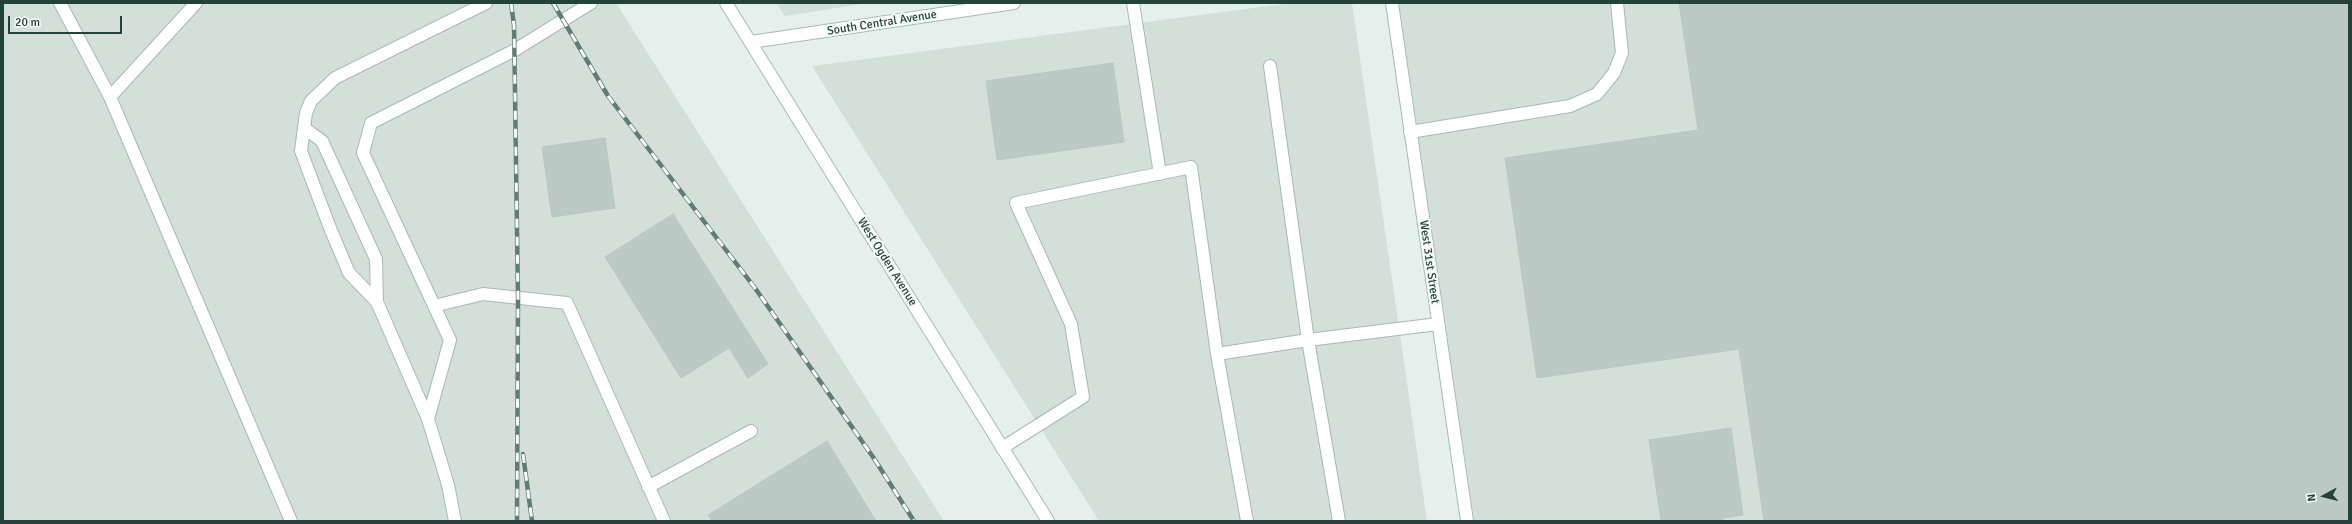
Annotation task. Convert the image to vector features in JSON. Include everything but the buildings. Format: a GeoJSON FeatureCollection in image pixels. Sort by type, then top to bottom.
{"type":"FeatureCollection","features":[{"type":"Feature","properties":{"kind":"main road"},"geometry":{"type":"LineString","coordinates":[[60,3],[110,97],[291,521]]}},
{"type":"Feature","properties":{"kind":"main road"},"geometry":{"type":"LineString","coordinates":[[110,97],[196,3]]}},
{"type":"Feature","properties":{"kind":"main road"},"geometry":{"type":"LineString","coordinates":[[455,521],[448,485],[428,419],[377,302],[349,273],[301,151],[306,113],[311,101],[335,78],[486,3]]}},
{"type":"Feature","properties":{"kind":"main road"},"geometry":{"type":"LineString","coordinates":[[428,419],[450,340],[363,153],[371,122],[515,50],[591,3]]}},
{"type":"Feature","properties":{"kind":"main road","name":"West Ogden Avenue"},"geometry":{"type":"LineString","coordinates":[[726,3],[1048,521]]}},
{"type":"Feature","properties":{"kind":"main road","name":"South Central Avenue"},"geometry":{"type":"LineString","coordinates":[[751,42],[1014,3]]}},
{"type":"Feature","properties":{"kind":"main road"},"geometry":{"type":"LineString","coordinates":[[1133,3],[1160,174]]}},
{"type":"Feature","properties":{"kind":"main road","name":"West 31st Street"},"geometry":{"type":"LineString","coordinates":[[1392,3],[1467,521]]}},
{"type":"Feature","properties":{"kind":"main road"},"geometry":{"type":"LineString","coordinates":[[1410,132],[1570,106],[1598,94],[1614,73],[1622,53],[1618,3]]}},
{"type":"Feature","properties":{"kind":"main road"},"geometry":{"type":"LineString","coordinates":[[1270,66],[1308,340],[1339,521]]}},
{"type":"Feature","properties":{"kind":"main road"},"geometry":{"type":"LineString","coordinates":[[304,128],[322,141],[376,259],[377,302]]}},
{"type":"Feature","properties":{"kind":"main road"},"geometry":{"type":"LineString","coordinates":[[1002,448],[1083,397],[1070,324],[1016,203],[1191,167],[1217,354],[1247,521]]}},
{"type":"Feature","properties":{"kind":"main road"},"geometry":{"type":"LineString","coordinates":[[434,306],[483,294],[567,303],[664,521]]}},
{"type":"Feature","properties":{"kind":"main road"},"geometry":{"type":"LineString","coordinates":[[1217,354],[1308,340],[1438,324]]}},
{"type":"Feature","properties":{"kind":"main road"},"geometry":{"type":"LineString","coordinates":[[648,487],[751,431]]}},
{"type":"Feature","properties":{"kind":"shaded area"},"geometry":{"type":"Polygon","coordinates":[[[3,3],[616,3],[944,521],[3,521],[3,3]]]}},
{"type":"Feature","properties":{"kind":"shaded area"},"geometry":{"type":"Polygon","coordinates":[[[776,3],[868,3],[785,16],[776,3]]]}},
{"type":"Feature","properties":{"kind":"shaded area"},"geometry":{"type":"Polygon","coordinates":[[[1291,3],[1352,3],[1427,521],[1099,521],[812,66],[1291,3]]]}},
{"type":"Feature","properties":{"kind":"shaded area"},"geometry":{"type":"Polygon","coordinates":[[[1399,3],[2349,3],[2349,521],[1474,521],[1399,3]]]}},
{"type":"Feature","properties":{"kind":"railway"},"geometry":{"type":"LineString","coordinates":[[511,3],[514,25],[518,298],[517,521]]}},
{"type":"Feature","properties":{"kind":"railway"},"geometry":{"type":"LineString","coordinates":[[553,3],[608,96],[755,288],[873,457],[914,521]]}},
{"type":"Feature","properties":{"kind":"railway"},"geometry":{"type":"LineString","coordinates":[[523,454],[532,521]]}}]}
